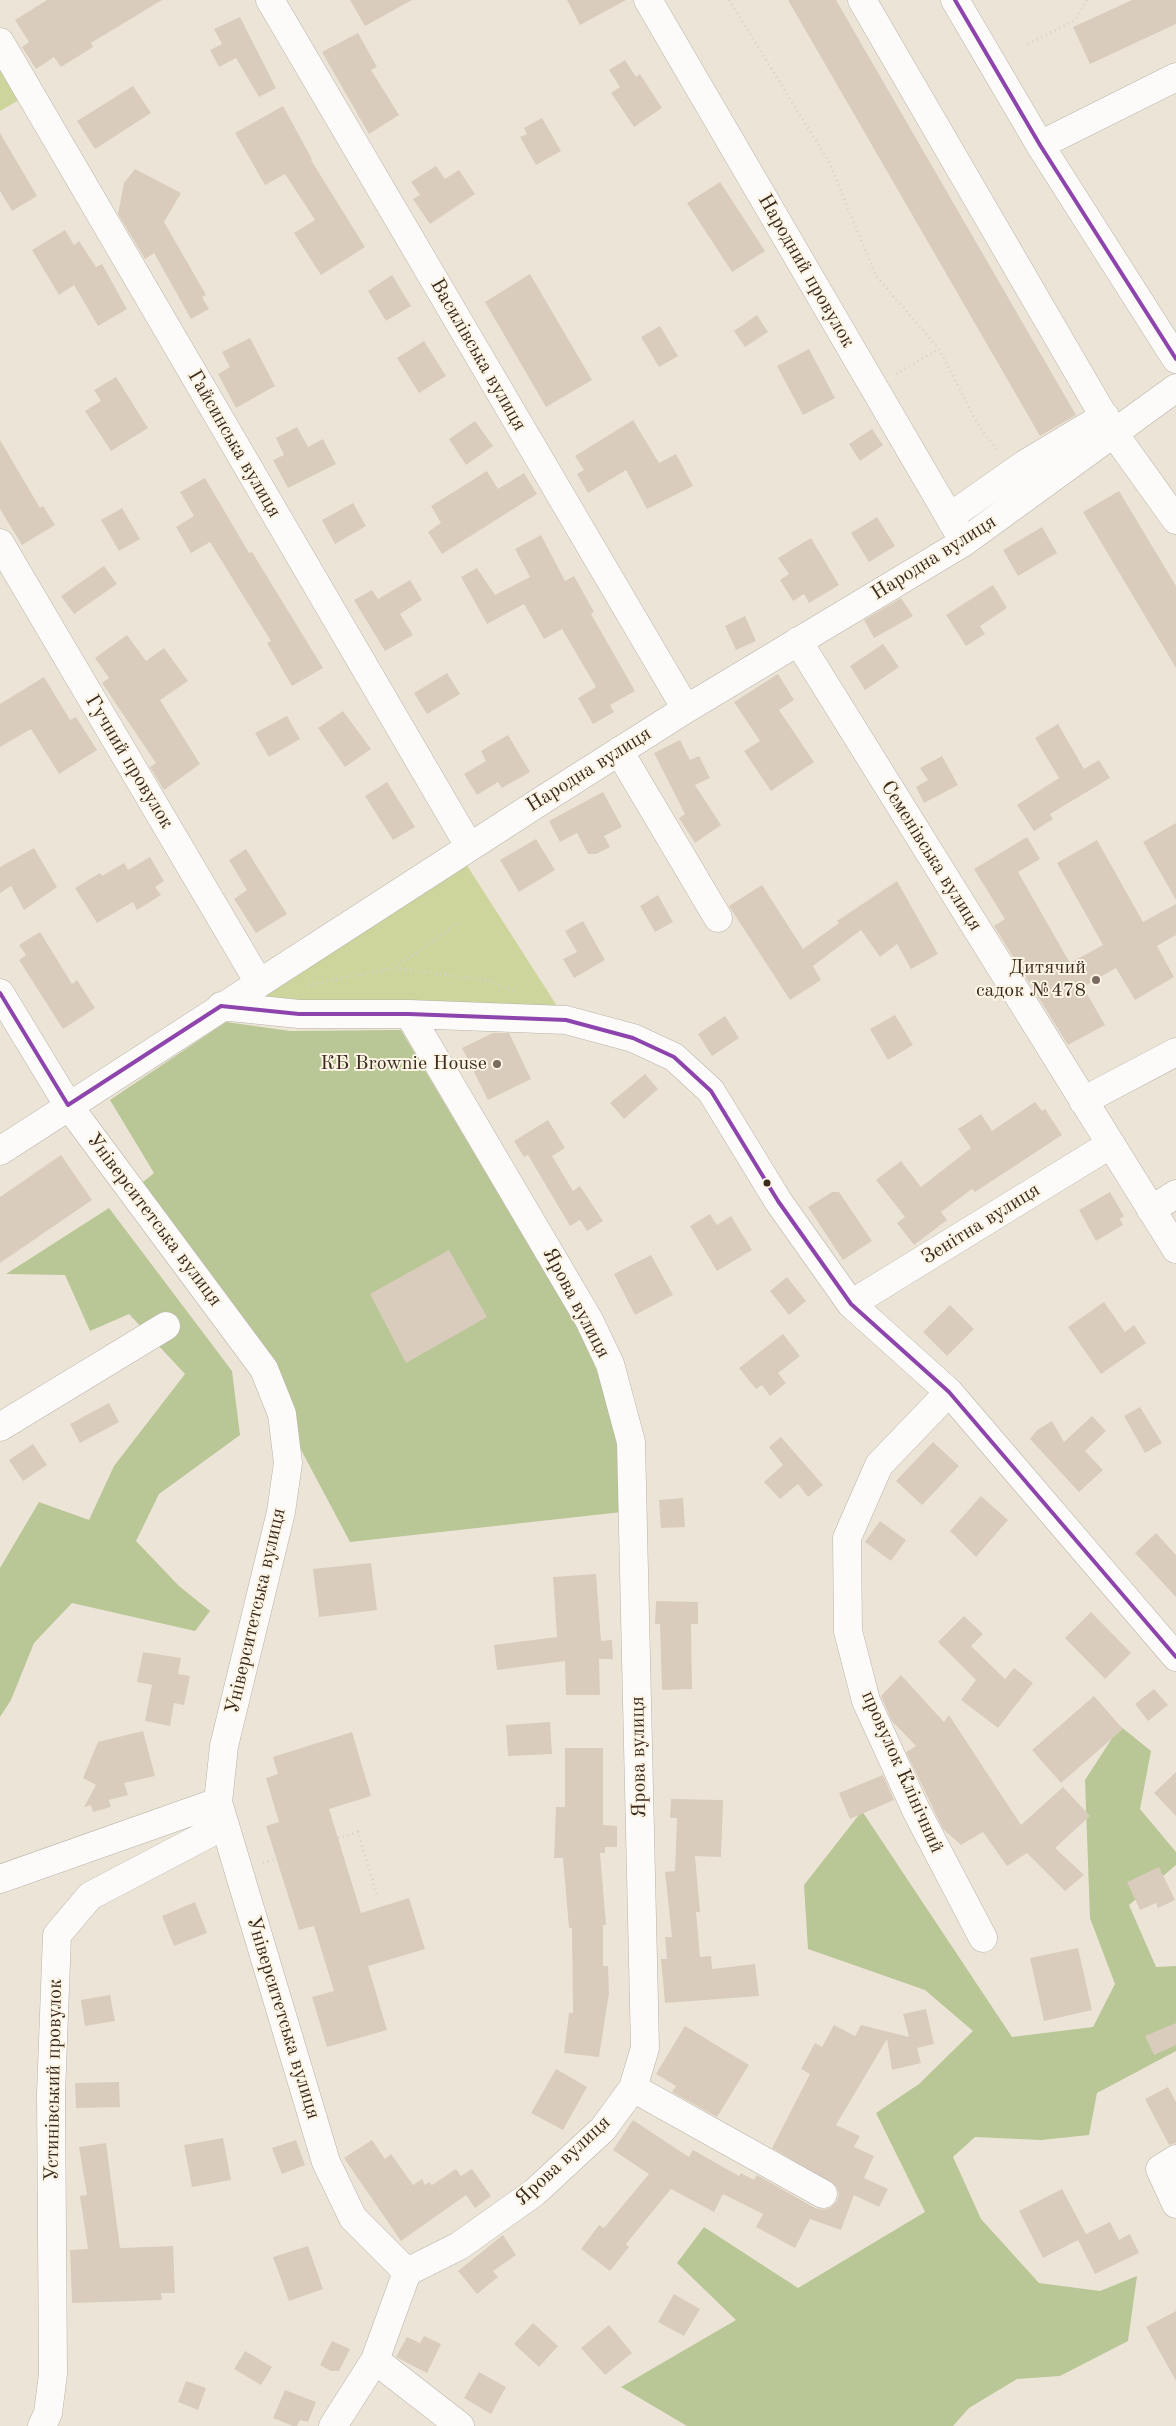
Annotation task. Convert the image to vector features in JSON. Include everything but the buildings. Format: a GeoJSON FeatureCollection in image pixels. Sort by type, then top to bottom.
{"type":"FeatureCollection","features":[{"type":"Feature","properties":{"kind":"street","name":"Василівська вулиця"},"geometry":{"type":"LineString","coordinates":[[270,0],[686,709]]}},
{"type":"Feature","properties":{"kind":"street","name":"Народний провулок"},"geometry":{"type":"LineString","coordinates":[[648,0],[958,532]]}},
{"type":"Feature","properties":{"kind":"street"},"geometry":{"type":"LineString","coordinates":[[862,0],[1109,424],[1176,520]]}},
{"type":"Feature","properties":{"kind":"street"},"geometry":{"type":"LineString","coordinates":[[955,0],[1040,145],[1176,359]]}},
{"type":"Feature","properties":{"kind":"street","name":"Гайсинська вулиця"},"geometry":{"type":"LineString","coordinates":[[0,42],[469,846]]}},
{"type":"Feature","properties":{"kind":"street"},"geometry":{"type":"LineString","coordinates":[[1040,145],[1176,77]]}},
{"type":"Feature","properties":{"kind":"street","name":"Народна вулиця"},"geometry":{"type":"LineString","coordinates":[[0,1151],[469,846],[686,709],[798,641],[958,532],[1109,424],[1176,388]]}},
{"type":"Feature","properties":{"kind":"street"},"geometry":{"type":"LineString","coordinates":[[958,532],[958,511],[1014,472],[1109,424]]}},
{"type":"Feature","properties":{"kind":"street","name":"Гучний провулок"},"geometry":{"type":"LineString","coordinates":[[0,543],[258,982]]}},
{"type":"Feature","properties":{"kind":"street","name":"Семенівська вулиця"},"geometry":{"type":"LineString","coordinates":[[798,641],[1176,1250]]}},
{"type":"Feature","properties":{"kind":"street"},"geometry":{"type":"LineString","coordinates":[[619,751],[718,918]]}},
{"type":"Feature","properties":{"kind":"street","name":"Університетська вулиця"},"geometry":{"type":"LineString","coordinates":[[0,994],[68,1105],[264,1369],[282,1414],[288,1463],[281,1512],[224,1746],[221,1813],[326,2162],[353,2218],[407,2272]]}},
{"type":"Feature","properties":{"kind":"street"},"geometry":{"type":"LineString","coordinates":[[221,1006],[299,1014],[409,1014],[566,1020],[633,1038],[674,1057],[711,1091],[778,1201],[851,1304],[949,1392],[1176,1657]]}},
{"type":"Feature","properties":{"kind":"street","name":"Ярова вулиця"},"geometry":{"type":"LineString","coordinates":[[407,2272],[459,2246],[535,2192],[603,2129],[633,2088],[645,2048],[631,1442],[610,1364],[590,1320],[409,1014]]}},
{"type":"Feature","properties":{"kind":"street"},"geometry":{"type":"LineString","coordinates":[[1083,1101],[1176,1052]]}},
{"type":"Feature","properties":{"kind":"street","name":"Зенітна вулиця"},"geometry":{"type":"LineString","coordinates":[[851,1304],[1111,1144]]}},
{"type":"Feature","properties":{"kind":"street"},"geometry":{"type":"LineString","coordinates":[[1151,1210],[1176,1194]]}},
{"type":"Feature","properties":{"kind":"street"},"geometry":{"type":"LineString","coordinates":[[3,1418],[166,1326]]}},
{"type":"Feature","properties":{"kind":"street","name":"провулок Клінічний"},"geometry":{"type":"LineString","coordinates":[[949,1392],[879,1465],[847,1538],[848,1631],[866,1701],[916,1810],[983,1938]]}},
{"type":"Feature","properties":{"kind":"street"},"geometry":{"type":"LineString","coordinates":[[0,1878],[221,1813]]}},
{"type":"Feature","properties":{"kind":"street","name":"Устинівський провулок"},"geometry":{"type":"LineString","coordinates":[[42,2426],[48,2413],[53,2374],[51,2094],[57,1935],[90,1896],[221,1813]]}},
{"type":"Feature","properties":{"kind":"street"},"geometry":{"type":"LineString","coordinates":[[633,2088],[822,2194]]}},
{"type":"Feature","properties":{"kind":"street"},"geometry":{"type":"LineString","coordinates":[[1168,2164],[1176,2204]]}},
{"type":"Feature","properties":{"kind":"street"},"geometry":{"type":"LineString","coordinates":[[333,2426],[374,2360],[407,2272]]}},
{"type":"Feature","properties":{"kind":"street"},"geometry":{"type":"LineString","coordinates":[[374,2360],[460,2426]]}},
{"type":"Feature","properties":{"kind":"path"},"geometry":{"type":"LineString","coordinates":[[729,0],[829,162],[876,276],[938,349],[979,426],[1014,472]]}},
{"type":"Feature","properties":{"kind":"path"},"geometry":{"type":"LineString","coordinates":[[1028,44],[1075,20],[1087,0]]}},
{"type":"Feature","properties":{"kind":"path"},"geometry":{"type":"LineString","coordinates":[[874,388],[938,349]]}},
{"type":"Feature","properties":{"kind":"path"},"geometry":{"type":"LineString","coordinates":[[394,968],[461,922]]}},
{"type":"Feature","properties":{"kind":"path"},"geometry":{"type":"LineString","coordinates":[[306,985],[394,968],[487,980],[514,991]]}},
{"type":"Feature","properties":{"kind":"path"},"geometry":{"type":"LineString","coordinates":[[338,1838],[358,1832],[377,1895]]}},
{"type":"Feature","properties":{"kind":"green space"},"geometry":{"type":"Polygon","coordinates":[[[0,56],[24,97],[0,111],[0,56]]]}},
{"type":"Feature","properties":{"kind":"green space"},"geometry":{"type":"Polygon","coordinates":[[[459,853],[566,1020],[221,1006],[459,853]]]}},
{"type":"Feature","properties":{"kind":"green space"},"geometry":{"type":"Polygon","coordinates":[[[226,1022],[290,1031],[401,1030],[578,1328],[597,1371],[620,1449],[622,1512],[350,1542],[282,1414],[132,1191],[154,1173],[110,1100],[226,1022]]]}},
{"type":"Feature","properties":{"kind":"green space"},"geometry":{"type":"Polygon","coordinates":[[[109,1208],[232,1371],[240,1435],[159,1494],[136,1541],[179,1586],[210,1611],[195,1631],[72,1603],[34,1643],[11,1700],[0,1717],[0,1568],[39,1502],[89,1520],[114,1466],[185,1374],[129,1314],[90,1331],[65,1275],[6,1274],[109,1208]]]}},
{"type":"Feature","properties":{"kind":"green space"},"geometry":{"type":"Polygon","coordinates":[[[1120,1726],[1151,1751],[1140,1809],[1176,1852],[1176,1865],[1129,1905],[1156,1967],[1176,1966],[1176,2051],[1097,2093],[1089,2135],[1041,2140],[975,2137],[953,2157],[981,2219],[1039,2283],[1100,2291],[1137,2276],[1128,2341],[1060,2376],[1017,2379],[969,2408],[953,2426],[687,2426],[621,2387],[736,2320],[677,2263],[704,2227],[798,2288],[925,2212],[876,2113],[919,2084],[973,2031],[925,1990],[808,1949],[804,1885],[862,1811],[1012,2037],[1093,2027],[1115,1984],[1090,1918],[1085,1780],[1120,1726]]]}},
{"type":"Feature","properties":{"kind":"transit line"},"geometry":{"type":"LineString","coordinates":[[955,0],[1040,145],[1176,359]]}},
{"type":"Feature","properties":{"kind":"transit line"},"geometry":{"type":"LineString","coordinates":[[0,993],[68,1105],[221,1006],[299,1014],[409,1014],[566,1020],[633,1038],[674,1057],[711,1091],[778,1201],[851,1304],[949,1392],[1176,1657]]}},
{"type":"Feature","properties":{"kind":"place","name":"Дитячий садок №478"},"geometry":{"type":"Point","coordinates":[1096,980]}},
{"type":"Feature","properties":{"kind":"place","name":"КБ Brownie House"},"geometry":{"type":"Point","coordinates":[497,1064]}}]}
